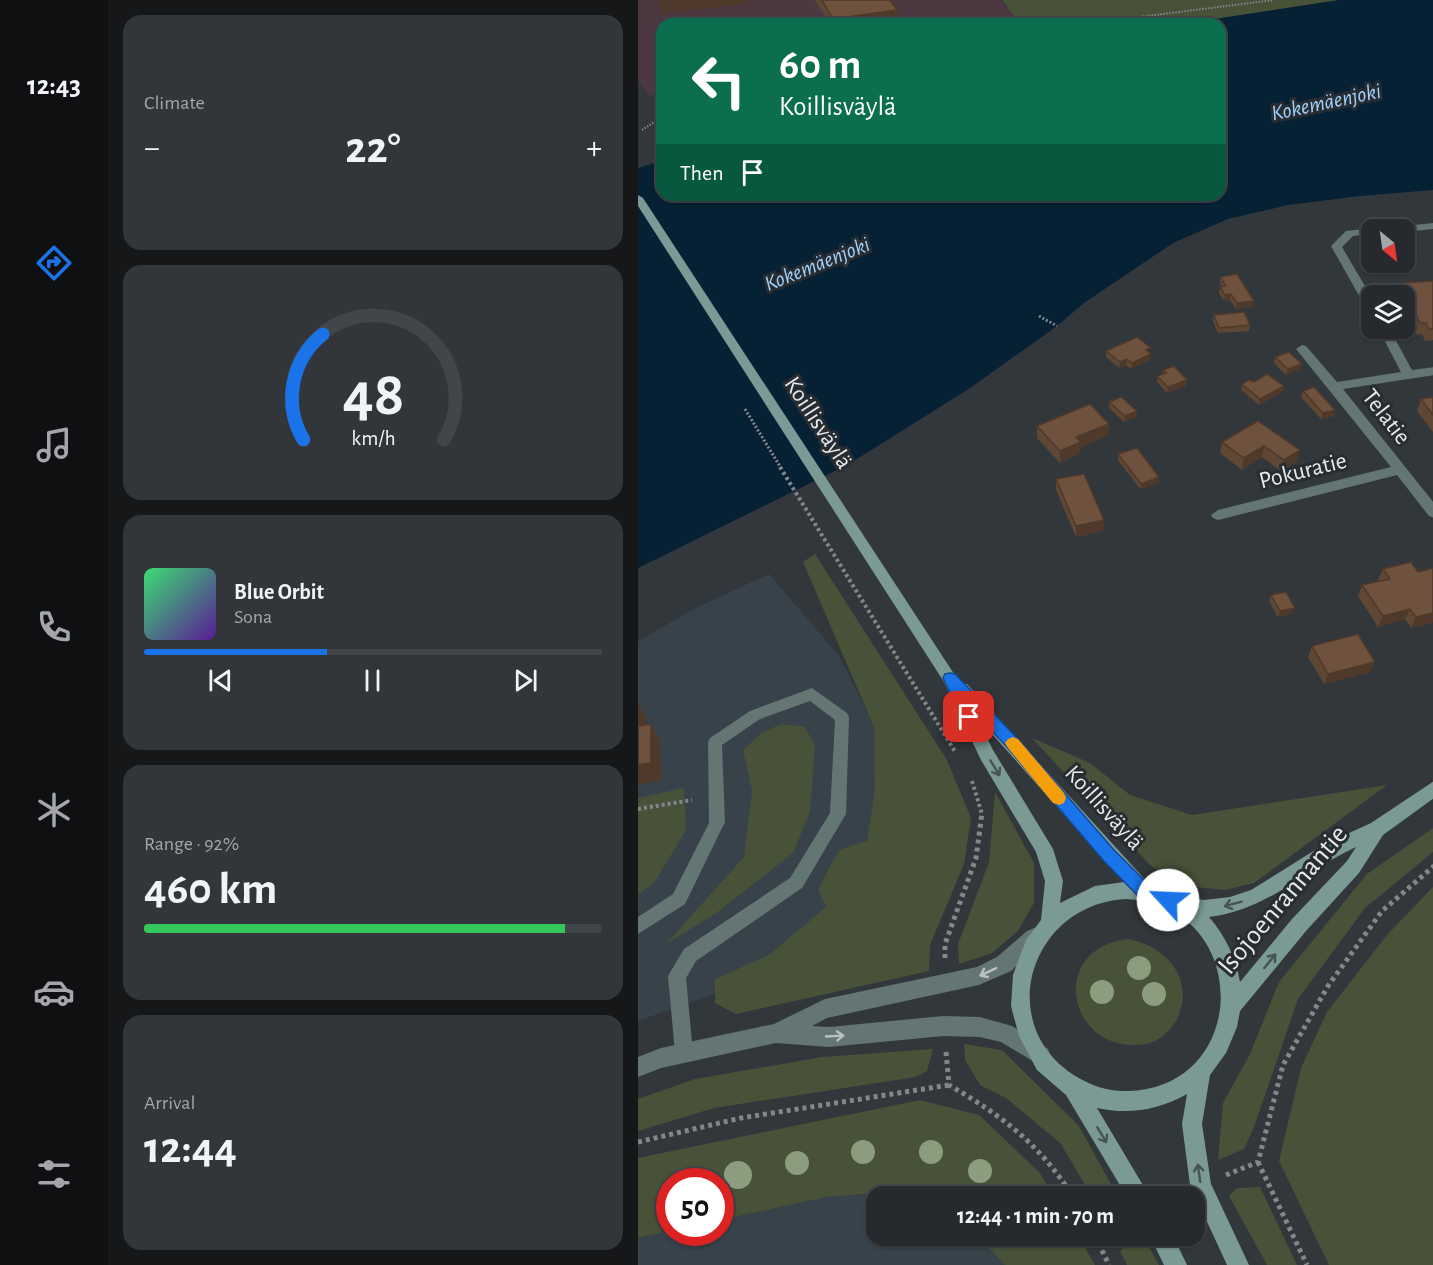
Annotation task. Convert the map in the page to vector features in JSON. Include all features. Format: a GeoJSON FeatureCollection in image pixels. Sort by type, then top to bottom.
{"type":"FeatureCollection","features":[{"type":"Feature","properties":{"kind":"main road","name":"Koillisväylä"},"geometry":{"type":"LineString","coordinates":[[638,198],[950,678],[987,755],[1044,849],[1054,881],[1049,918]]}},
{"type":"Feature","properties":{"kind":"main road","name":"Koillisväylä"},"geometry":{"type":"LineString","coordinates":[[950,678],[1011,741],[1087,832],[1145,892]]}},
{"type":"Feature","properties":{"kind":"main road","name":"Isojoenrannantie"},"geometry":{"type":"LineString","coordinates":[[1168,900],[1204,909],[1229,906],[1258,896],[1330,851],[1377,829],[1433,788]]}},
{"type":"Feature","properties":{"kind":"main road","name":"Isojoenrannantie"},"geometry":{"type":"LineString","coordinates":[[1232,1006],[1299,925],[1353,867],[1377,829]]}},
{"type":"Feature","properties":{"kind":"main road"},"geometry":{"type":"LineString","coordinates":[[1072,1085],[1100,1097],[1127,1102],[1154,1100],[1170,1094],[1200,1076],[1214,1060],[1224,1041],[1232,1006],[1232,988],[1225,963],[1214,940],[1190,914],[1168,900],[1145,892],[1122,890],[1099,892],[1077,899],[1049,918],[1034,938],[1022,970],[1020,993],[1027,1029],[1043,1058],[1072,1085],[1132,1186]]}},
{"type":"Feature","properties":{"kind":"main road"},"geometry":{"type":"LineString","coordinates":[[1200,1076],[1192,1124],[1201,1185],[1238,1265]]}},
{"type":"Feature","properties":{"kind":"main road"},"geometry":{"type":"LineString","coordinates":[[1166,1246],[1176,1265]]}},
{"type":"Feature","properties":{"kind":"street"},"geometry":{"type":"LineString","coordinates":[[1415,228],[1433,226]]}},
{"type":"Feature","properties":{"kind":"street"},"geometry":{"type":"LineString","coordinates":[[1361,232],[1350,233],[1336,246],[1361,289]]}},
{"type":"Feature","properties":{"kind":"street"},"geometry":{"type":"LineString","coordinates":[[1389,339],[1409,375]]}},
{"type":"Feature","properties":{"kind":"street","name":"Telatie"},"geometry":{"type":"LineString","coordinates":[[1302,349],[1334,386],[1433,513]]}},
{"type":"Feature","properties":{"kind":"street"},"geometry":{"type":"LineString","coordinates":[[1334,386],[1433,371]]}},
{"type":"Feature","properties":{"kind":"street","name":"Pokuratie"},"geometry":{"type":"LineString","coordinates":[[1218,515],[1399,470]]}},
{"type":"Feature","properties":{"kind":"street"},"geometry":{"type":"LineString","coordinates":[[638,1067],[684,1053],[776,1033],[825,1009],[979,976],[1004,964],[1034,938]]}},
{"type":"Feature","properties":{"kind":"street"},"geometry":{"type":"LineString","coordinates":[[776,1033],[829,1037],[943,1026],[980,1027],[1005,1034],[1043,1058]]}},
{"type":"Feature","properties":{"kind":"lane"},"geometry":{"type":"LineString","coordinates":[[638,926],[680,899],[717,823],[715,742],[755,715],[812,694],[842,717],[838,814],[796,883],[690,955],[677,976],[684,1053]]}},
{"type":"Feature","properties":{"kind":"path"},"geometry":{"type":"LineString","coordinates":[[1131,18],[1274,0]]}},
{"type":"Feature","properties":{"kind":"path"},"geometry":{"type":"LineString","coordinates":[[642,130],[656,121]]}},
{"type":"Feature","properties":{"kind":"path"},"geometry":{"type":"LineString","coordinates":[[1039,316],[1057,326]]}},
{"type":"Feature","properties":{"kind":"path"},"geometry":{"type":"LineString","coordinates":[[842,567],[958,756]]}},
{"type":"Feature","properties":{"kind":"path"},"geometry":{"type":"LineString","coordinates":[[944,985],[945,944],[976,858],[982,811],[970,776]]}},
{"type":"Feature","properties":{"kind":"path"},"geometry":{"type":"LineString","coordinates":[[638,809],[716,796]]}},
{"type":"Feature","properties":{"kind":"path"},"geometry":{"type":"LineString","coordinates":[[1307,1265],[1258,1162],[1283,1065],[1328,986],[1382,911],[1433,866]]}},
{"type":"Feature","properties":{"kind":"path"},"geometry":{"type":"LineString","coordinates":[[943,1026],[949,1085]]}},
{"type":"Feature","properties":{"kind":"path"},"geometry":{"type":"LineString","coordinates":[[638,1142],[741,1118],[949,1085],[996,1112],[1030,1138],[1060,1174],[1067,1186]]}},
{"type":"Feature","properties":{"kind":"path"},"geometry":{"type":"LineString","coordinates":[[1201,1185],[1258,1162]]}},
{"type":"Feature","properties":{"kind":"path"},"geometry":{"type":"LineString","coordinates":[[1100,1246],[1109,1265]]}},
{"type":"Feature","properties":{"kind":"shaded area"},"geometry":{"type":"Polygon","coordinates":[[[638,0],[1000,0],[1010,12],[1002,0],[1312,0],[1140,18],[656,18],[656,95],[650,96],[638,80],[638,0]]]}},
{"type":"Feature","properties":{"kind":"shaded area"},"geometry":{"type":"Polygon","coordinates":[[[769,574],[839,656],[913,802],[770,974],[638,1021],[638,641],[696,608],[769,574]]]}},
{"type":"Feature","properties":{"kind":"shaded area"},"geometry":{"type":"Polygon","coordinates":[[[866,1194],[866,1246],[987,1246],[1005,1265],[638,1265],[638,1238],[656,1234],[656,1246],[734,1246],[734,1217],[826,1197],[866,1194]]]}},
{"type":"Feature","properties":{"kind":"green space"},"geometry":{"type":"Polygon","coordinates":[[[1002,0],[1341,0],[1222,18],[1016,18],[1002,0]]]}},
{"type":"Feature","properties":{"kind":"green space"},"geometry":{"type":"Polygon","coordinates":[[[815,554],[947,760],[971,818],[964,864],[930,945],[929,971],[736,1014],[715,1003],[715,979],[769,955],[826,907],[818,889],[839,850],[867,841],[875,788],[874,727],[803,562],[815,554]]]}},
{"type":"Feature","properties":{"kind":"green space"},"geometry":{"type":"Polygon","coordinates":[[[781,724],[805,727],[815,746],[810,812],[793,853],[715,914],[666,944],[744,857],[752,791],[743,750],[760,734],[781,724]]]}},
{"type":"Feature","properties":{"kind":"green space"},"geometry":{"type":"Polygon","coordinates":[[[1032,738],[1090,763],[1130,795],[1192,815],[1387,785],[1254,883],[1225,890],[1185,886],[1150,865],[1032,738]]]}},
{"type":"Feature","properties":{"kind":"green space"},"geometry":{"type":"Polygon","coordinates":[[[684,788],[686,830],[654,883],[638,895],[638,798],[684,788]]]}},
{"type":"Feature","properties":{"kind":"green space"},"geometry":{"type":"Polygon","coordinates":[[[995,792],[1034,863],[1034,903],[1018,931],[992,953],[959,964],[958,944],[989,862],[995,792]]]}},
{"type":"Feature","properties":{"kind":"green space"},"geometry":{"type":"Polygon","coordinates":[[[1433,828],[1433,852],[1365,908],[1298,999],[1254,1127],[1244,1149],[1218,1160],[1223,1103],[1250,1054],[1279,982],[1367,874],[1433,828]]]}},
{"type":"Feature","properties":{"kind":"green space"},"geometry":{"type":"Polygon","coordinates":[[[1433,887],[1433,1265],[1329,1265],[1279,1161],[1301,1068],[1327,1012],[1387,935],[1433,887]]]}},
{"type":"Feature","properties":{"kind":"green space"},"geometry":{"type":"Polygon","coordinates":[[[1128,939],[1142,943],[1165,957],[1180,978],[1183,991],[1177,1019],[1166,1034],[1150,1043],[1137,1045],[1113,1042],[1095,1031],[1082,1015],[1076,996],[1077,977],[1086,960],[1103,946],[1128,939]]]}},
{"type":"Feature","properties":{"kind":"green space"},"geometry":{"type":"Polygon","coordinates":[[[964,1044],[1002,1050],[1079,1126],[1112,1186],[1086,1186],[1061,1144],[1006,1098],[980,1085],[965,1060],[964,1044]]]}},
{"type":"Feature","properties":{"kind":"green space"},"geometry":{"type":"Polygon","coordinates":[[[933,1049],[927,1071],[916,1077],[714,1108],[638,1131],[638,1099],[695,1079],[822,1057],[933,1049]]]}},
{"type":"Feature","properties":{"kind":"green space"},"geometry":{"type":"Polygon","coordinates":[[[920,1100],[979,1115],[1040,1173],[1048,1186],[866,1186],[866,1194],[826,1197],[734,1217],[734,1168],[656,1168],[656,1234],[638,1238],[638,1158],[920,1100]]]}},
{"type":"Feature","properties":{"kind":"green space"},"geometry":{"type":"Polygon","coordinates":[[[1260,1187],[1297,1265],[1267,1265],[1229,1196],[1237,1188],[1260,1187]]]}},
{"type":"Feature","properties":{"kind":"green space"},"geometry":{"type":"Polygon","coordinates":[[[987,1246],[1084,1246],[1095,1265],[1005,1265],[987,1246]]]}},
{"type":"Feature","properties":{"kind":"green space"},"geometry":{"type":"Polygon","coordinates":[[[1125,1246],[1149,1246],[1159,1265],[1127,1265],[1120,1251],[1125,1246]]]}},
{"type":"Feature","properties":{"kind":"water","name":"Kokemäenjoki"},"geometry":{"type":"Polygon","coordinates":[[[1339,0],[1433,0],[1433,190],[1288,205],[1228,219],[1173,243],[1084,303],[1057,326],[970,388],[847,465],[638,568],[638,168],[656,163],[656,201],[1226,201],[1226,18],[1221,18],[1339,0]]]}},
{"type":"Feature","properties":{"kind":"building"},"geometry":{"type":"Polygon","coordinates":[[[822,0],[890,0],[897,10],[840,18],[832,18],[822,0]]]}},
{"type":"Feature","properties":{"kind":"building"},"geometry":{"type":"Polygon","coordinates":[[[1237,274],[1254,301],[1237,303],[1231,294],[1225,295],[1220,287],[1226,286],[1220,277],[1237,274]]]}},
{"type":"Feature","properties":{"kind":"building"},"geometry":{"type":"Polygon","coordinates":[[[1433,281],[1433,329],[1429,329],[1426,323],[1420,323],[1415,313],[1415,285],[1401,285],[1400,283],[1433,281]]]}},
{"type":"Feature","properties":{"kind":"building"},"geometry":{"type":"Polygon","coordinates":[[[1244,312],[1250,325],[1219,328],[1214,315],[1244,312]]]}},
{"type":"Feature","properties":{"kind":"building"},"geometry":{"type":"Polygon","coordinates":[[[1137,337],[1151,348],[1146,350],[1151,354],[1132,363],[1127,359],[1120,362],[1106,351],[1137,337]]]}},
{"type":"Feature","properties":{"kind":"building"},"geometry":{"type":"Polygon","coordinates":[[[1289,352],[1302,364],[1288,369],[1275,357],[1289,352]]]}},
{"type":"Feature","properties":{"kind":"building"},"geometry":{"type":"Polygon","coordinates":[[[1174,366],[1187,380],[1168,387],[1157,376],[1166,373],[1163,370],[1174,366]]]}},
{"type":"Feature","properties":{"kind":"building"},"geometry":{"type":"Polygon","coordinates":[[[1267,374],[1284,386],[1260,399],[1242,384],[1249,380],[1254,382],[1267,374]]]}},
{"type":"Feature","properties":{"kind":"building"},"geometry":{"type":"Polygon","coordinates":[[[1314,387],[1335,410],[1323,413],[1303,391],[1314,387]]]}},
{"type":"Feature","properties":{"kind":"building"},"geometry":{"type":"Polygon","coordinates":[[[1121,397],[1137,411],[1125,416],[1109,402],[1121,397]]]}},
{"type":"Feature","properties":{"kind":"building"},"geometry":{"type":"Polygon","coordinates":[[[1433,397],[1433,415],[1421,399],[1433,397]]]}},
{"type":"Feature","properties":{"kind":"building"},"geometry":{"type":"Polygon","coordinates":[[[1090,404],[1109,424],[1076,437],[1081,442],[1060,451],[1037,426],[1090,404]]]}},
{"type":"Feature","properties":{"kind":"building"},"geometry":{"type":"Polygon","coordinates":[[[1258,421],[1300,450],[1284,460],[1264,446],[1244,458],[1222,442],[1258,421]]]}},
{"type":"Feature","properties":{"kind":"building"},"geometry":{"type":"Polygon","coordinates":[[[1137,448],[1159,477],[1141,484],[1118,454],[1137,448]]]}},
{"type":"Feature","properties":{"kind":"building"},"geometry":{"type":"Polygon","coordinates":[[[1084,474],[1104,520],[1076,526],[1056,479],[1084,474]]]}},
{"type":"Feature","properties":{"kind":"building"},"geometry":{"type":"Polygon","coordinates":[[[1411,562],[1418,572],[1433,568],[1433,613],[1416,617],[1410,609],[1383,616],[1362,585],[1390,579],[1383,569],[1411,562]]]}},
{"type":"Feature","properties":{"kind":"building"},"geometry":{"type":"Polygon","coordinates":[[[1286,592],[1295,608],[1280,611],[1271,595],[1286,592]]]}},
{"type":"Feature","properties":{"kind":"building"},"geometry":{"type":"Polygon","coordinates":[[[1358,634],[1375,662],[1328,674],[1312,646],[1358,634]]]}},
{"type":"Feature","properties":{"kind":"building"},"geometry":{"type":"Polygon","coordinates":[[[651,724],[651,763],[638,765],[638,726],[651,724]]]}},
{"type":"Feature","properties":{"kind":"slow traffic"},"geometry":{"type":"LineString","coordinates":[[1013,743],[1059,798]]}},
{"type":"Feature","properties":{"kind":"route"},"geometry":{"type":"LineString","coordinates":[[969,717],[950,678],[1011,741],[1087,832],[1145,892],[1168,900]]}}]}
